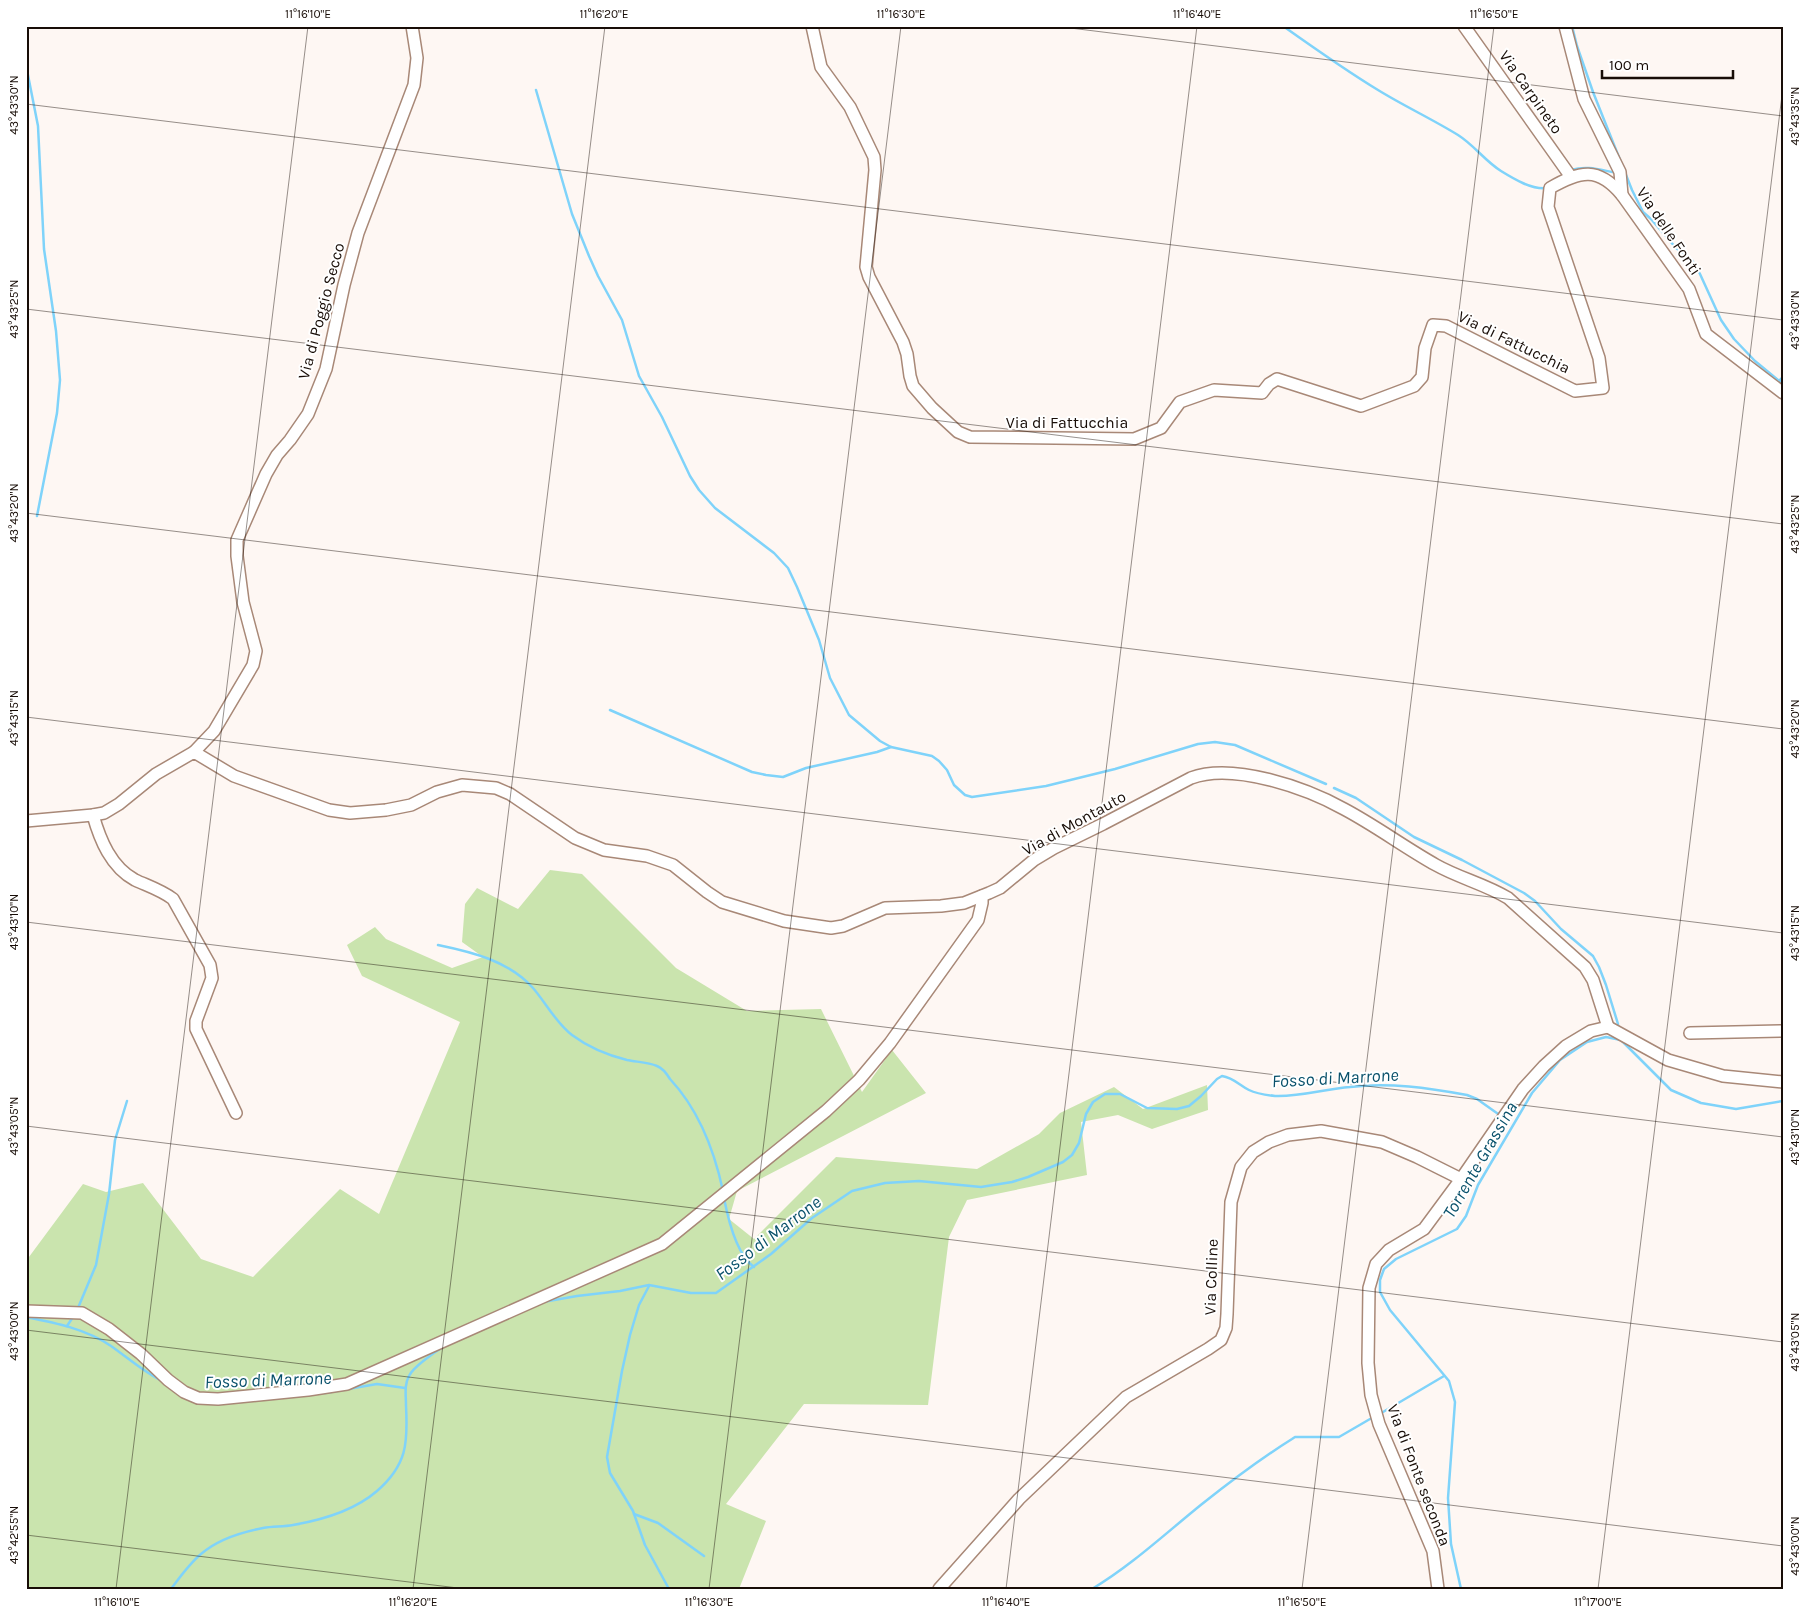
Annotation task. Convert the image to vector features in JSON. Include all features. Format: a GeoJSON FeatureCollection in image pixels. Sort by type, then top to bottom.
{"type":"FeatureCollection","features":[{"type":"Feature","properties":{"kind":"street","name":"Via di Poggio Secco"},"geometry":{"type":"LineString","coordinates":[[194,752],[214,732],[253,664],[256,651],[243,602],[237,556],[238,540],[266,474],[277,455],[308,414],[326,369],[358,233],[414,85],[416,58],[412,26]]}},
{"type":"Feature","properties":{"kind":"street","name":"Via di Fattucchia"},"geometry":{"type":"LineString","coordinates":[[812,26],[820,67],[850,107],[874,156],[875,170],[866,267],[869,277],[908,354],[913,386],[932,408],[958,432],[970,437],[1134,439],[1161,428],[1180,402],[1214,390],[1262,393],[1277,379],[1361,406],[1414,386],[1422,377],[1425,348],[1433,325],[1446,326],[1576,390],[1603,388],[1599,358],[1548,207],[1550,188],[1571,176]]}},
{"type":"Feature","properties":{"kind":"street","name":"Via Carpineto"},"geometry":{"type":"LineString","coordinates":[[1464,26],[1571,176]]}},
{"type":"Feature","properties":{"kind":"street","name":"Via delle Fonti"},"geometry":{"type":"LineString","coordinates":[[1565,26],[1584,99],[1620,172],[1622,195],[1689,289],[1706,334],[1783,394]]}},
{"type":"Feature","properties":{"kind":"street"},"geometry":{"type":"LineString","coordinates":[[1571,176],[1599,176],[1612,182],[1622,195]]}},
{"type":"Feature","properties":{"kind":"street"},"geometry":{"type":"LineString","coordinates":[[26,820],[93,816],[104,813],[119,804],[156,774],[194,752]]}},
{"type":"Feature","properties":{"kind":"street","name":"Via di Montauto"},"geometry":{"type":"LineString","coordinates":[[194,752],[234,776],[329,810],[350,813],[386,810],[411,805],[437,792],[462,785],[496,788],[510,794],[576,838],[604,850],[647,856],[673,865],[722,902],[784,921],[831,928],[843,926],[885,908],[941,906],[964,903],[1000,888],[1034,860],[1054,848],[1191,778],[1200,774],[1242,773],[1314,795],[1344,809],[1434,864],[1455,875],[1496,890],[1508,898],[1586,967],[1593,980],[1608,1026]]}},
{"type":"Feature","properties":{"kind":"street"},"geometry":{"type":"LineString","coordinates":[[93,816],[98,834],[108,855],[132,879],[164,892],[173,899],[210,965],[212,978],[196,1021],[196,1029],[236,1113]]}},
{"type":"Feature","properties":{"kind":"street"},"geometry":{"type":"LineString","coordinates":[[26,1312],[82,1314],[109,1329],[168,1380],[184,1392],[198,1398],[218,1399],[348,1384],[662,1244],[826,1111],[859,1080],[890,1043],[978,920],[982,896]]}},
{"type":"Feature","properties":{"kind":"street"},"geometry":{"type":"LineString","coordinates":[[1608,1026],[1668,1060],[1723,1076],[1783,1082]]}},
{"type":"Feature","properties":{"kind":"street","name":"Via di Fonte seconda"},"geometry":{"type":"LineString","coordinates":[[1438,1589],[1433,1551],[1379,1424],[1371,1395],[1368,1363],[1369,1288],[1376,1264],[1390,1250],[1424,1229],[1461,1179],[1522,1089],[1544,1066],[1566,1046],[1591,1031],[1608,1026]]}},
{"type":"Feature","properties":{"kind":"street"},"geometry":{"type":"LineString","coordinates":[[1690,1033],[1783,1031]]}},
{"type":"Feature","properties":{"kind":"street","name":"Via Colline"},"geometry":{"type":"LineString","coordinates":[[939,1589],[1019,1499],[1126,1396],[1208,1349],[1220,1340],[1226,1328],[1230,1202],[1241,1167],[1253,1152],[1269,1142],[1288,1135],[1321,1131],[1382,1142],[1461,1179]]}},
{"type":"Feature","properties":{"kind":"green space"},"geometry":{"type":"Polygon","coordinates":[[[550,870],[582,874],[676,968],[747,1011],[821,1009],[862,1092],[892,1050],[926,1093],[737,1191],[729,1219],[754,1239],[836,1157],[977,1169],[1039,1134],[1060,1113],[1114,1087],[1143,1109],[1207,1085],[1208,1110],[1152,1129],[1118,1115],[1081,1122],[1087,1175],[967,1200],[949,1237],[928,1405],[804,1404],[726,1504],[766,1521],[739,1589],[26,1589],[26,1261],[83,1184],[106,1192],[143,1183],[201,1259],[253,1277],[340,1189],[379,1214],[460,1022],[362,976],[347,945],[375,927],[386,939],[452,968],[483,957],[462,942],[465,904],[477,888],[518,909],[550,870]]]}},
{"type":"Feature","properties":{"kind":"waterway"},"geometry":{"type":"LineString","coordinates":[[1283,26],[1388,96],[1458,135],[1501,171],[1529,186],[1547,188]]}},
{"type":"Feature","properties":{"kind":"waterway"},"geometry":{"type":"LineString","coordinates":[[1572,26],[1593,92],[1632,190],[1643,212],[1676,248],[1692,260],[1721,320],[1734,339],[1755,361],[1783,384]]}},
{"type":"Feature","properties":{"kind":"waterway"},"geometry":{"type":"LineString","coordinates":[[26,65],[38,126],[44,249],[56,331],[60,380],[57,413],[37,516]]}},
{"type":"Feature","properties":{"kind":"waterway"},"geometry":{"type":"LineString","coordinates":[[536,90],[572,214],[598,276],[622,320],[639,376],[699,490],[715,508],[774,553],[788,568],[819,640],[830,678],[849,715],[880,741],[891,747],[932,756],[947,770],[954,785],[965,795],[972,797],[1046,786],[1115,769],[1198,744],[1215,742],[1235,745],[1326,784]]}},
{"type":"Feature","properties":{"kind":"waterway"},"geometry":{"type":"LineString","coordinates":[[1571,170],[1589,168],[1617,173]]}},
{"type":"Feature","properties":{"kind":"waterway"},"geometry":{"type":"LineString","coordinates":[[1779,381],[1783,377]]}},
{"type":"Feature","properties":{"kind":"waterway"},"geometry":{"type":"LineString","coordinates":[[610,710],[752,772],[766,775],[783,777],[806,768],[891,747]]}},
{"type":"Feature","properties":{"kind":"waterway"},"geometry":{"type":"LineString","coordinates":[[1334,788],[1356,798],[1414,837],[1462,860],[1524,893],[1535,901],[1561,929],[1593,956],[1606,985],[1618,1024]]}},
{"type":"Feature","properties":{"kind":"waterway"},"geometry":{"type":"LineString","coordinates":[[438,945],[489,959],[513,971],[533,988],[566,1030],[585,1043],[612,1056],[646,1063],[663,1070],[689,1104],[704,1131],[715,1160],[723,1191]]}},
{"type":"Feature","properties":{"kind":"waterway","name":"Torrente Grassina"},"geometry":{"type":"LineString","coordinates":[[1461,1589],[1451,1544],[1448,1498],[1455,1402],[1449,1381],[1390,1310],[1380,1292],[1380,1280],[1384,1269],[1396,1259],[1457,1229],[1466,1216],[1478,1185],[1532,1093],[1560,1060],[1587,1042],[1606,1037],[1621,1040],[1671,1090],[1701,1103],[1736,1109],[1783,1101]]}},
{"type":"Feature","properties":{"kind":"waterway","name":"Fosso di Marrone"},"geometry":{"type":"LineString","coordinates":[[543,1302],[649,1285],[691,1293],[716,1293],[771,1254],[812,1218],[852,1191],[885,1183],[919,1181],[981,1187],[1012,1182],[1063,1162],[1072,1155],[1079,1143],[1086,1114],[1093,1102],[1105,1094],[1120,1094],[1147,1108],[1177,1109],[1189,1106],[1222,1076],[1252,1091],[1275,1096],[1341,1088],[1394,1085],[1467,1095],[1477,1099],[1501,1116]]}},
{"type":"Feature","properties":{"kind":"waterway"},"geometry":{"type":"LineString","coordinates":[[78,1308],[96,1265],[109,1194],[115,1140],[127,1101]]}},
{"type":"Feature","properties":{"kind":"waterway"},"geometry":{"type":"LineString","coordinates":[[724,1198],[738,1245],[742,1254],[754,1267]]}},
{"type":"Feature","properties":{"kind":"waterway"},"geometry":{"type":"LineString","coordinates":[[649,1286],[639,1305],[630,1335],[607,1457],[610,1473],[633,1511],[645,1545],[669,1589]]}},
{"type":"Feature","properties":{"kind":"waterway","name":"Fosso di Marrone"},"geometry":{"type":"LineString","coordinates":[[26,1317],[59,1324],[91,1335],[111,1346],[162,1381]]}},
{"type":"Feature","properties":{"kind":"waterway"},"geometry":{"type":"LineString","coordinates":[[67,1326],[73,1317]]}},
{"type":"Feature","properties":{"kind":"waterway"},"geometry":{"type":"LineString","coordinates":[[171,1589],[197,1558],[207,1549],[222,1541],[238,1534],[267,1527],[293,1525],[327,1517],[359,1504],[377,1491],[394,1472],[404,1453],[407,1431],[407,1379],[419,1364],[443,1347]]}},
{"type":"Feature","properties":{"kind":"waterway"},"geometry":{"type":"LineString","coordinates":[[1383,1412],[1444,1376]]}},
{"type":"Feature","properties":{"kind":"waterway","name":"Fosso di Marrone"},"geometry":{"type":"LineString","coordinates":[[325,1393],[377,1384],[405,1388]]}},
{"type":"Feature","properties":{"kind":"waterway"},"geometry":{"type":"LineString","coordinates":[[1092,1589],[1135,1559],[1235,1479],[1295,1437],[1339,1437],[1370,1419]]}},
{"type":"Feature","properties":{"kind":"waterway"},"geometry":{"type":"LineString","coordinates":[[634,1514],[658,1523],[704,1556]]}}]}
